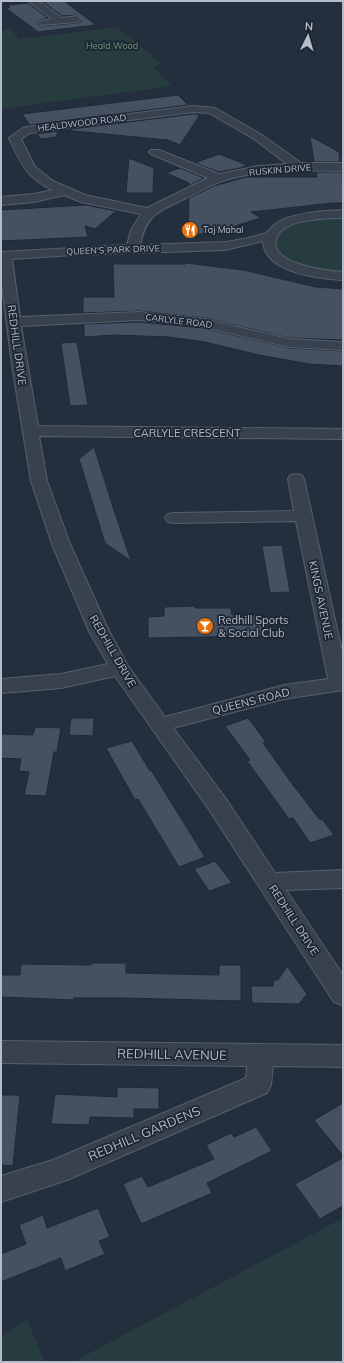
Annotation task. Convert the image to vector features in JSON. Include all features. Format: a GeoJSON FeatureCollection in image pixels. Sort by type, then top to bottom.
{"type":"FeatureCollection","features":[{"type":"Feature","properties":{"kind":"street"},"geometry":{"type":"LineString","coordinates":[[33,1],[60,21]]}},
{"type":"Feature","properties":{"kind":"street"},"geometry":{"type":"LineString","coordinates":[[44,23],[77,19]]}},
{"type":"Feature","properties":{"kind":"street","name":"HEALDWOOD ROAD"},"geometry":{"type":"LineString","coordinates":[[149,212],[81,198],[49,184],[30,169],[15,138],[27,130],[193,109],[211,110],[258,137],[298,166]]}},
{"type":"Feature","properties":{"kind":"street"},"geometry":{"type":"LineString","coordinates":[[155,152],[218,178]]}},
{"type":"Feature","properties":{"kind":"street","name":"RUSKIN DRIVE"},"geometry":{"type":"LineString","coordinates":[[149,212],[218,178],[258,170],[298,166],[343,167]]}},
{"type":"Feature","properties":{"kind":"street"},"geometry":{"type":"LineString","coordinates":[[1,201],[34,198],[66,191]]}},
{"type":"Feature","properties":{"kind":"street"},"geometry":{"type":"LineString","coordinates":[[133,248],[137,230],[149,212]]}},
{"type":"Feature","properties":{"kind":"street","name":"QUEEN'S PARK DRIVE"},"geometry":{"type":"LineString","coordinates":[[3,256],[133,248],[225,246],[240,244],[272,234],[282,226],[298,219],[326,214],[343,214]]}},
{"type":"Feature","properties":{"kind":"street"},"geometry":{"type":"LineString","coordinates":[[272,234],[269,241],[270,248],[275,255]]}},
{"type":"Feature","properties":{"kind":"street","name":"QUEEN'S PARK DRIVE"},"geometry":{"type":"LineString","coordinates":[[225,246],[275,255],[283,261],[300,269],[322,274],[343,276]]}},
{"type":"Feature","properties":{"kind":"street","name":"REDHILL DRIVE"},"geometry":{"type":"LineString","coordinates":[[3,256],[14,322],[19,365],[39,481],[61,544],[99,631],[120,668],[218,805],[343,995]]}},
{"type":"Feature","properties":{"kind":"street","name":"CARLYLE ROAD"},"geometry":{"type":"LineString","coordinates":[[14,322],[139,316],[204,323],[289,343],[343,346]]}},
{"type":"Feature","properties":{"kind":"street","name":"CARLYLE CRESCENT"},"geometry":{"type":"LineString","coordinates":[[30,431],[343,434]]}},
{"type":"Feature","properties":{"kind":"street","name":"KINGS AVENUE"},"geometry":{"type":"LineString","coordinates":[[296,479],[341,683]]}},
{"type":"Feature","properties":{"kind":"street"},"geometry":{"type":"LineString","coordinates":[[174,518],[304,516]]}},
{"type":"Feature","properties":{"kind":"street"},"geometry":{"type":"LineString","coordinates":[[1,686],[61,681],[120,668]]}},
{"type":"Feature","properties":{"kind":"street","name":"QUEENS ROAD"},"geometry":{"type":"LineString","coordinates":[[160,725],[284,692],[341,683]]}},
{"type":"Feature","properties":{"kind":"street"},"geometry":{"type":"LineString","coordinates":[[269,882],[343,879]]}},
{"type":"Feature","properties":{"kind":"street","name":"REDHILL AVENUE"},"geometry":{"type":"LineString","coordinates":[[1,1052],[343,1056]]}},
{"type":"Feature","properties":{"kind":"street","name":"REDHILL GARDENS"},"geometry":{"type":"LineString","coordinates":[[1,1189],[56,1171],[258,1085],[261,1055]]}},
{"type":"Feature","properties":{"kind":"green space","name":"Heald Wood"},"geometry":{"type":"Polygon","coordinates":[[[117,27],[161,63],[154,67],[172,86],[1,109],[1,30],[11,29],[19,39],[117,27]]]}},
{"type":"Feature","properties":{"kind":"green space"},"geometry":{"type":"Polygon","coordinates":[[[343,217],[343,273],[303,266],[292,262],[283,256],[278,250],[276,242],[278,235],[290,225],[308,219],[343,217]]]}},
{"type":"Feature","properties":{"kind":"green space"},"geometry":{"type":"Polygon","coordinates":[[[343,1218],[343,1362],[73,1362],[343,1218]]]}},
{"type":"Feature","properties":{"kind":"green space"},"geometry":{"type":"Polygon","coordinates":[[[27,1320],[45,1362],[1,1362],[1,1337],[27,1320]]]}},
{"type":"Feature","properties":{"kind":"building"},"geometry":{"type":"Polygon","coordinates":[[[42,1],[64,1],[96,25],[38,32],[6,8],[10,7],[8,5],[28,3],[48,18],[38,22],[41,26],[77,23],[83,20],[77,15],[62,16],[42,1]]]}},
{"type":"Feature","properties":{"kind":"building"},"geometry":{"type":"Polygon","coordinates":[[[178,95],[188,105],[30,125],[22,114],[178,95]]]}},
{"type":"Feature","properties":{"kind":"building"},"geometry":{"type":"Polygon","coordinates":[[[197,114],[199,116],[180,145],[168,140],[63,130],[197,114]]]}},
{"type":"Feature","properties":{"kind":"building"},"geometry":{"type":"Polygon","coordinates":[[[58,131],[56,137],[41,139],[37,134],[58,131]]]}},
{"type":"Feature","properties":{"kind":"building"},"geometry":{"type":"Polygon","coordinates":[[[310,136],[339,152],[340,162],[314,162],[310,136]]]}},
{"type":"Feature","properties":{"kind":"building"},"geometry":{"type":"Polygon","coordinates":[[[219,154],[247,165],[240,168],[219,172],[195,163],[219,154]]]}},
{"type":"Feature","properties":{"kind":"building"},"geometry":{"type":"Polygon","coordinates":[[[129,158],[154,168],[153,193],[126,193],[129,158]]]}},
{"type":"Feature","properties":{"kind":"building"},"geometry":{"type":"Polygon","coordinates":[[[180,168],[204,178],[189,186],[189,183],[166,173],[180,168]]]}},
{"type":"Feature","properties":{"kind":"building"},"geometry":{"type":"Polygon","coordinates":[[[316,172],[342,172],[343,203],[251,212],[261,218],[235,226],[245,232],[188,234],[189,198],[214,186],[246,177],[317,177],[316,172]]]}},
{"type":"Feature","properties":{"kind":"building"},"geometry":{"type":"Polygon","coordinates":[[[86,205],[116,211],[95,229],[85,226],[88,237],[1,241],[1,210],[86,205]]]}},
{"type":"Feature","properties":{"kind":"building"},"geometry":{"type":"Polygon","coordinates":[[[186,263],[243,270],[316,287],[343,289],[343,340],[289,338],[204,318],[139,311],[83,313],[83,297],[114,297],[113,264],[186,263]]]}},
{"type":"Feature","properties":{"kind":"building"},"geometry":{"type":"Polygon","coordinates":[[[139,322],[204,328],[289,348],[343,351],[343,366],[309,364],[259,355],[205,342],[168,337],[115,335],[84,337],[84,324],[139,322]]]}},
{"type":"Feature","properties":{"kind":"building"},"geometry":{"type":"Polygon","coordinates":[[[77,342],[88,405],[70,406],[61,343],[77,342]]]}},
{"type":"Feature","properties":{"kind":"building"},"geometry":{"type":"Polygon","coordinates":[[[94,447],[131,561],[105,543],[79,459],[94,447]]]}},
{"type":"Feature","properties":{"kind":"building"},"geometry":{"type":"Polygon","coordinates":[[[282,545],[290,592],[270,593],[262,546],[282,545]]]}},
{"type":"Feature","properties":{"kind":"building","name":"Redhill Sports & Social Club"},"geometry":{"type":"Polygon","coordinates":[[[195,606],[195,608],[231,608],[232,615],[260,615],[263,636],[148,638],[148,617],[164,616],[164,607],[195,606]]]}},
{"type":"Feature","properties":{"kind":"building"},"geometry":{"type":"Polygon","coordinates":[[[71,718],[94,718],[93,736],[69,735],[71,718]]]}},
{"type":"Feature","properties":{"kind":"building"},"geometry":{"type":"Polygon","coordinates":[[[248,718],[266,742],[263,743],[293,785],[320,820],[322,819],[334,835],[310,843],[293,818],[289,819],[247,761],[250,760],[225,726],[248,718]]]}},
{"type":"Feature","properties":{"kind":"building"},"geometry":{"type":"Polygon","coordinates":[[[35,727],[61,728],[57,752],[54,752],[46,796],[24,795],[29,772],[19,771],[21,759],[1,758],[1,734],[33,735],[35,727]]]}},
{"type":"Feature","properties":{"kind":"building"},"geometry":{"type":"Polygon","coordinates":[[[132,741],[205,857],[179,867],[138,799],[135,800],[106,748],[132,741]]]}},
{"type":"Feature","properties":{"kind":"building"},"geometry":{"type":"Polygon","coordinates":[[[215,861],[232,883],[209,891],[194,869],[215,861]]]}},
{"type":"Feature","properties":{"kind":"building"},"geometry":{"type":"Polygon","coordinates":[[[91,963],[126,963],[126,973],[219,975],[219,965],[241,965],[241,1001],[125,998],[74,998],[74,1000],[1,997],[1,975],[20,975],[21,964],[91,965],[91,963]]]}},
{"type":"Feature","properties":{"kind":"building"},"geometry":{"type":"Polygon","coordinates":[[[287,966],[307,994],[299,1004],[252,1003],[251,986],[273,986],[274,980],[278,980],[287,966]]]}},
{"type":"Feature","properties":{"kind":"building"},"geometry":{"type":"Polygon","coordinates":[[[117,1087],[159,1088],[159,1109],[134,1109],[134,1118],[90,1117],[89,1125],[51,1124],[55,1094],[117,1097],[117,1087]]]}},
{"type":"Feature","properties":{"kind":"building"},"geometry":{"type":"Polygon","coordinates":[[[1,1095],[20,1095],[13,1166],[1,1165],[1,1095]]]}},
{"type":"Feature","properties":{"kind":"building"},"geometry":{"type":"Polygon","coordinates":[[[343,1103],[343,1156],[314,1120],[343,1103]]]}},
{"type":"Feature","properties":{"kind":"building"},"geometry":{"type":"Polygon","coordinates":[[[256,1127],[272,1151],[207,1183],[212,1193],[141,1224],[123,1184],[142,1176],[148,1187],[214,1159],[206,1145],[231,1133],[234,1137],[256,1127]]]}},
{"type":"Feature","properties":{"kind":"building"},"geometry":{"type":"Polygon","coordinates":[[[343,1158],[343,1206],[320,1219],[295,1184],[343,1158]]]}},
{"type":"Feature","properties":{"kind":"building"},"geometry":{"type":"Polygon","coordinates":[[[98,1208],[110,1237],[99,1241],[105,1254],[65,1271],[61,1258],[1,1282],[1,1254],[26,1244],[19,1225],[43,1215],[47,1228],[98,1208]]]}},
{"type":"Feature","properties":{"kind":"place","name":"Taj Mahal"},"geometry":{"type":"Point","coordinates":[190,230]}},
{"type":"Feature","properties":{"kind":"place","name":"Redhill Sports & Social Club"},"geometry":{"type":"Point","coordinates":[205,626]}}]}
